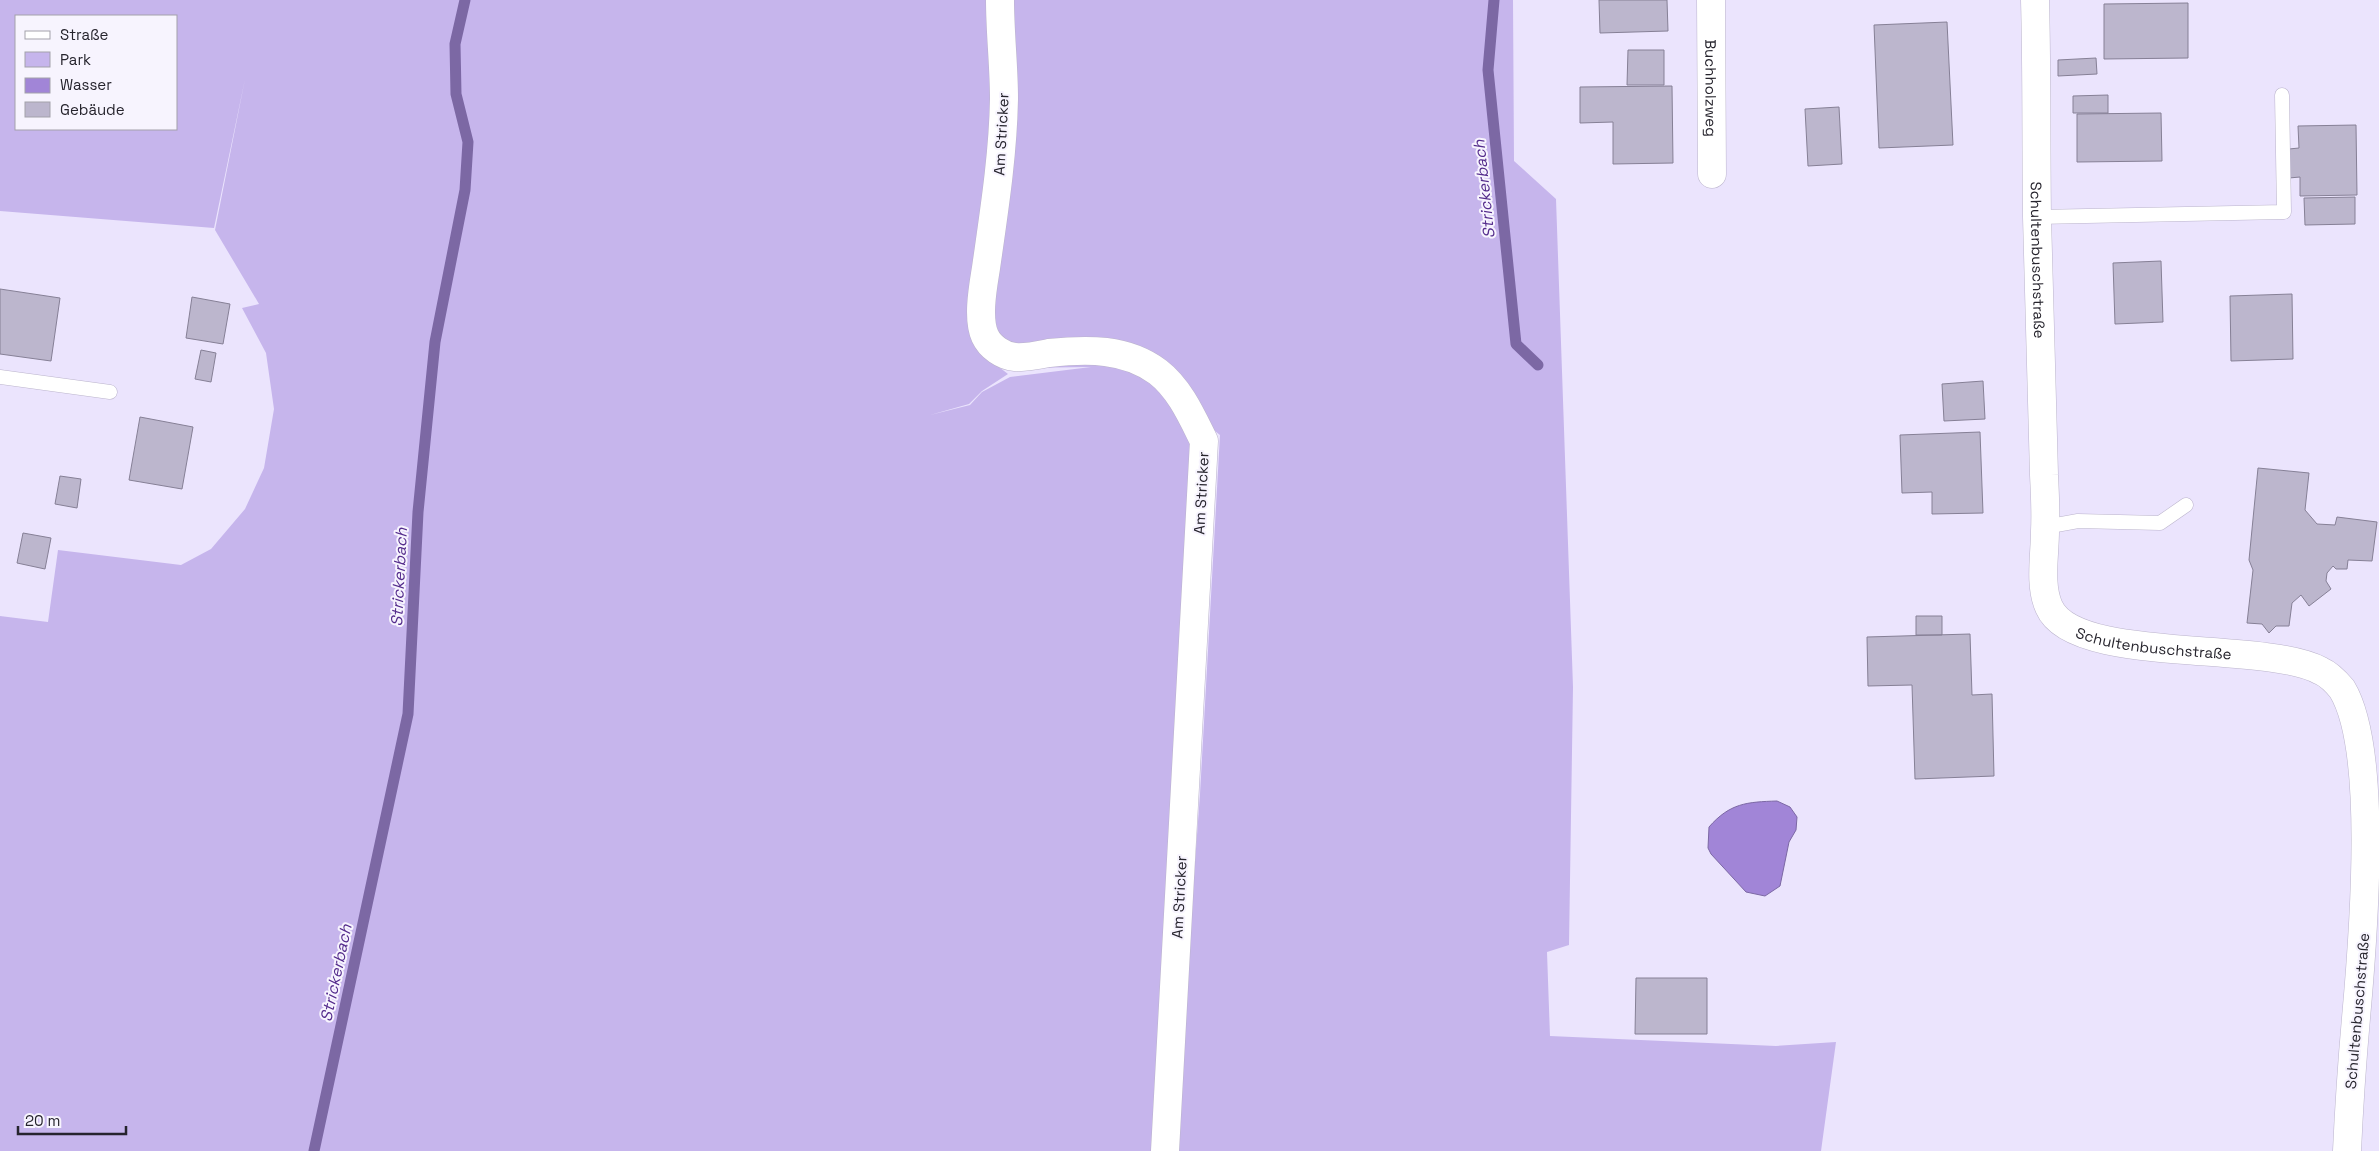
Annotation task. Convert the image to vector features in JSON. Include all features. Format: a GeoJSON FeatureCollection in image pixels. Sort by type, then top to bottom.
{"type":"FeatureCollection","features":[{"type":"Feature","properties":{"kind":"street","name":"Am Stricker"},"geometry":{"type":"LineString","coordinates":[[1000,0],[1004,99],[998,183],[984,282],[982,319],[985,335],[992,346],[1002,353],[1015,357],[1070,351],[1106,352],[1130,356],[1148,365],[1170,383],[1188,410],[1204,441],[1165,1151]]}},
{"type":"Feature","properties":{"kind":"street","name":"Buchholzweg"},"geometry":{"type":"LineString","coordinates":[[1711,0],[1712,174]]}},
{"type":"Feature","properties":{"kind":"street","name":"Schultenbuschstraße"},"geometry":{"type":"LineString","coordinates":[[2035,0],[2037,218],[2046,527],[2044,592],[2049,610],[2065,626],[2115,643],[2220,652],[2304,665],[2322,671],[2342,689],[2356,712],[2363,735],[2371,811],[2366,906],[2354,1037],[2347,1151]]}},
{"type":"Feature","properties":{"kind":"lane"},"geometry":{"type":"LineString","coordinates":[[2037,218],[2284,212],[2282,95]]}},
{"type":"Feature","properties":{"kind":"lane"},"geometry":{"type":"LineString","coordinates":[[0,377],[110,392]]}},
{"type":"Feature","properties":{"kind":"lane"},"geometry":{"type":"LineString","coordinates":[[2046,527],[2078,521],[2160,523],[2186,505]]}},
{"type":"Feature","properties":{"kind":"green space"},"geometry":{"type":"Polygon","coordinates":[[[0,0],[1513,0],[1514,161],[1556,199],[1573,687],[1569,945],[1547,952],[1550,1036],[1776,1046],[1836,1042],[1821,1151],[1174,1151],[1200,794],[1220,435],[1167,393],[1193,439],[1154,1151],[0,1151],[0,616],[48,622],[58,550],[181,565],[211,549],[245,509],[264,468],[274,409],[266,353],[242,308],[259,304],[215,230],[245,79],[214,228],[0,211],[0,0]],[[978,351],[1008,374],[982,391],[969,404],[930,415],[970,405],[982,392],[1010,377],[1091,367],[1013,368],[978,351]]]}},
{"type":"Feature","properties":{"kind":"water"},"geometry":{"type":"Polygon","coordinates":[[[1777,801],[1790,807],[1797,817],[1796,830],[1789,842],[1780,886],[1765,896],[1746,892],[1711,854],[1708,848],[1709,827],[1732,808],[1748,803],[1777,801]]]}},
{"type":"Feature","properties":{"kind":"building"},"geometry":{"type":"Polygon","coordinates":[[[1599,0],[1667,0],[1668,31],[1600,33],[1599,0]]]}},
{"type":"Feature","properties":{"kind":"building"},"geometry":{"type":"Polygon","coordinates":[[[2188,3],[2188,58],[2104,59],[2104,4],[2188,3]]]}},
{"type":"Feature","properties":{"kind":"building"},"geometry":{"type":"Polygon","coordinates":[[[1947,22],[1953,145],[1879,148],[1874,25],[1947,22]]]}},
{"type":"Feature","properties":{"kind":"building"},"geometry":{"type":"Polygon","coordinates":[[[1628,50],[1664,50],[1664,85],[1627,85],[1628,50]]]}},
{"type":"Feature","properties":{"kind":"building"},"geometry":{"type":"Polygon","coordinates":[[[2096,58],[2097,74],[2058,76],[2058,60],[2096,58]]]}},
{"type":"Feature","properties":{"kind":"building"},"geometry":{"type":"Polygon","coordinates":[[[1672,86],[1673,163],[1613,164],[1613,122],[1580,123],[1580,87],[1672,86]]]}},
{"type":"Feature","properties":{"kind":"building"},"geometry":{"type":"Polygon","coordinates":[[[2108,95],[2108,113],[2073,113],[2073,96],[2108,95]]]}},
{"type":"Feature","properties":{"kind":"building"},"geometry":{"type":"Polygon","coordinates":[[[1839,107],[1842,164],[1808,166],[1805,109],[1839,107]]]}},
{"type":"Feature","properties":{"kind":"building"},"geometry":{"type":"Polygon","coordinates":[[[2161,113],[2162,161],[2077,162],[2077,114],[2161,113]]]}},
{"type":"Feature","properties":{"kind":"building"},"geometry":{"type":"Polygon","coordinates":[[[2356,125],[2357,195],[2300,196],[2300,177],[2289,178],[2289,149],[2299,148],[2298,126],[2356,125]]]}},
{"type":"Feature","properties":{"kind":"building"},"geometry":{"type":"Polygon","coordinates":[[[2355,197],[2355,224],[2305,225],[2304,198],[2355,197]]]}},
{"type":"Feature","properties":{"kind":"building"},"geometry":{"type":"Polygon","coordinates":[[[2161,261],[2163,322],[2115,324],[2113,263],[2161,261]]]}},
{"type":"Feature","properties":{"kind":"building"},"geometry":{"type":"Polygon","coordinates":[[[0,289],[60,298],[51,361],[0,354],[0,289]]]}},
{"type":"Feature","properties":{"kind":"building"},"geometry":{"type":"Polygon","coordinates":[[[2292,294],[2293,359],[2231,361],[2230,296],[2292,294]]]}},
{"type":"Feature","properties":{"kind":"building"},"geometry":{"type":"Polygon","coordinates":[[[192,297],[230,304],[223,344],[186,338],[192,297]]]}},
{"type":"Feature","properties":{"kind":"building"},"geometry":{"type":"Polygon","coordinates":[[[201,350],[216,353],[211,382],[195,379],[201,350]]]}},
{"type":"Feature","properties":{"kind":"building"},"geometry":{"type":"Polygon","coordinates":[[[1983,381],[1985,419],[1944,421],[1942,384],[1983,381]]]}},
{"type":"Feature","properties":{"kind":"building"},"geometry":{"type":"Polygon","coordinates":[[[140,417],[193,427],[182,489],[129,480],[140,417]]]}},
{"type":"Feature","properties":{"kind":"building"},"geometry":{"type":"Polygon","coordinates":[[[1980,432],[1983,513],[1932,514],[1932,492],[1902,493],[1900,435],[1980,432]]]}},
{"type":"Feature","properties":{"kind":"building"},"geometry":{"type":"Polygon","coordinates":[[[2258,468],[2309,473],[2305,510],[2317,524],[2335,525],[2337,517],[2377,522],[2372,561],[2348,560],[2347,569],[2336,569],[2333,566],[2327,573],[2326,581],[2331,589],[2309,606],[2301,595],[2292,603],[2289,626],[2276,626],[2269,633],[2262,624],[2247,623],[2253,570],[2249,560],[2258,468]]]}},
{"type":"Feature","properties":{"kind":"building"},"geometry":{"type":"Polygon","coordinates":[[[60,476],[81,479],[77,508],[55,504],[60,476]]]}},
{"type":"Feature","properties":{"kind":"building"},"geometry":{"type":"Polygon","coordinates":[[[23,533],[51,538],[45,569],[17,563],[23,533]]]}},
{"type":"Feature","properties":{"kind":"building"},"geometry":{"type":"Polygon","coordinates":[[[1916,616],[1942,616],[1942,635],[1916,635],[1916,616]]]}},
{"type":"Feature","properties":{"kind":"building"},"geometry":{"type":"Polygon","coordinates":[[[1970,634],[1972,695],[1992,694],[1994,776],[1915,779],[1912,685],[1868,686],[1867,637],[1970,634]]]}},
{"type":"Feature","properties":{"kind":"building"},"geometry":{"type":"Polygon","coordinates":[[[1636,978],[1707,978],[1707,1034],[1635,1034],[1636,978]]]}},
{"type":"Feature","properties":{"kind":"waterway","name":"Strickerbach"},"geometry":{"type":"LineString","coordinates":[[314,1151],[408,714],[418,512],[435,342],[465,190],[468,142],[456,94],[455,44],[465,0]]}},
{"type":"Feature","properties":{"kind":"waterway","name":"Strickerbach"},"geometry":{"type":"LineString","coordinates":[[1494,0],[1488,70],[1516,344],[1538,365]]}}]}
